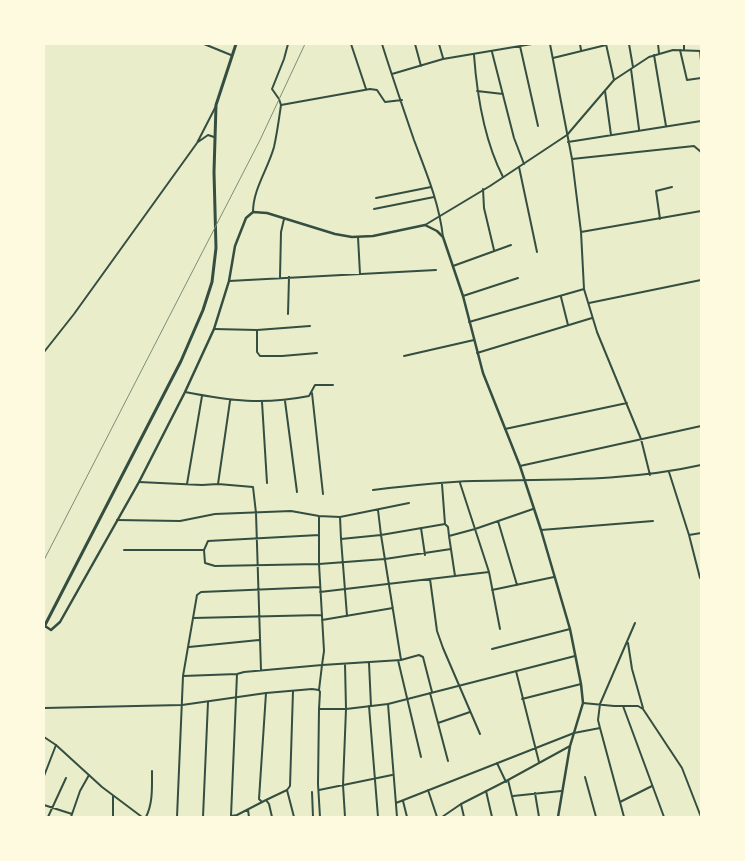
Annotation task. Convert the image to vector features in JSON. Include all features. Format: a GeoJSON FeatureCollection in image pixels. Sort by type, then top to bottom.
{"type":"FeatureCollection","features":[{"type":"Feature","properties":{"kind":"main road"},"geometry":{"type":"LineString","coordinates":[[236,44],[231,55],[216,105],[214,137],[216,248],[212,282],[195,330],[181,361],[44,627],[51,630],[60,622],[139,482],[185,392],[214,329],[229,281],[235,246],[246,218],[253,212],[267,213],[334,234],[358,237],[373,236],[425,225],[443,236],[463,296],[477,353],[490,392],[520,466],[541,530],[570,629],[581,684],[583,703],[570,746],[561,791],[558,817]]}},
{"type":"Feature","properties":{"kind":"street"},"geometry":{"type":"LineString","coordinates":[[204,44],[231,55]]}},
{"type":"Feature","properties":{"kind":"street"},"geometry":{"type":"LineString","coordinates":[[253,212],[255,197],[274,148],[281,105],[272,89],[284,59],[288,44]]}},
{"type":"Feature","properties":{"kind":"street"},"geometry":{"type":"LineString","coordinates":[[351,44],[366,89]]}},
{"type":"Feature","properties":{"kind":"street"},"geometry":{"type":"LineString","coordinates":[[382,44],[441,215],[443,236]]}},
{"type":"Feature","properties":{"kind":"street"},"geometry":{"type":"LineString","coordinates":[[415,44],[421,66]]}},
{"type":"Feature","properties":{"kind":"street"},"geometry":{"type":"LineString","coordinates":[[439,44],[443,59]]}},
{"type":"Feature","properties":{"kind":"street"},"geometry":{"type":"LineString","coordinates":[[392,74],[443,59],[532,44]]}},
{"type":"Feature","properties":{"kind":"street"},"geometry":{"type":"LineString","coordinates":[[550,44],[572,159],[581,232],[584,289],[592,318],[641,439],[650,475]]}},
{"type":"Feature","properties":{"kind":"street"},"geometry":{"type":"LineString","coordinates":[[580,44],[581,50]]}},
{"type":"Feature","properties":{"kind":"street"},"geometry":{"type":"LineString","coordinates":[[553,58],[606,44],[614,80]]}},
{"type":"Feature","properties":{"kind":"street"},"geometry":{"type":"LineString","coordinates":[[629,44],[634,66]]}},
{"type":"Feature","properties":{"kind":"street"},"geometry":{"type":"LineString","coordinates":[[658,44],[659,53]]}},
{"type":"Feature","properties":{"kind":"street"},"geometry":{"type":"LineString","coordinates":[[684,44],[684,50]]}},
{"type":"Feature","properties":{"kind":"street"},"geometry":{"type":"LineString","coordinates":[[520,46],[538,126]]}},
{"type":"Feature","properties":{"kind":"street"},"geometry":{"type":"LineString","coordinates":[[680,50],[686,79],[701,78]]}},
{"type":"Feature","properties":{"kind":"street"},"geometry":{"type":"LineString","coordinates":[[425,225],[483,190],[568,135],[614,80],[630,68],[659,53],[680,50],[700,51],[701,61]]}},
{"type":"Feature","properties":{"kind":"street"},"geometry":{"type":"LineString","coordinates":[[492,51],[514,138],[524,164]]}},
{"type":"Feature","properties":{"kind":"street"},"geometry":{"type":"LineString","coordinates":[[474,54],[477,91],[491,150],[503,177]]}},
{"type":"Feature","properties":{"kind":"street"},"geometry":{"type":"LineString","coordinates":[[654,55],[666,126]]}},
{"type":"Feature","properties":{"kind":"street"},"geometry":{"type":"LineString","coordinates":[[630,68],[639,129]]}},
{"type":"Feature","properties":{"kind":"street"},"geometry":{"type":"LineString","coordinates":[[281,105],[366,89],[377,90],[385,102],[402,100]]}},
{"type":"Feature","properties":{"kind":"street"},"geometry":{"type":"LineString","coordinates":[[477,91],[503,94]]}},
{"type":"Feature","properties":{"kind":"street"},"geometry":{"type":"LineString","coordinates":[[605,91],[611,136]]}},
{"type":"Feature","properties":{"kind":"street"},"geometry":{"type":"LineString","coordinates":[[44,352],[74,314],[197,143],[216,105]]}},
{"type":"Feature","properties":{"kind":"street"},"geometry":{"type":"LineString","coordinates":[[568,142],[611,136],[639,129],[701,121]]}},
{"type":"Feature","properties":{"kind":"street"},"geometry":{"type":"LineString","coordinates":[[197,143],[208,135],[214,137]]}},
{"type":"Feature","properties":{"kind":"street"},"geometry":{"type":"LineString","coordinates":[[572,159],[694,146],[701,152]]}},
{"type":"Feature","properties":{"kind":"street"},"geometry":{"type":"LineString","coordinates":[[519,167],[537,252]]}},
{"type":"Feature","properties":{"kind":"street"},"geometry":{"type":"LineString","coordinates":[[376,198],[431,187]]}},
{"type":"Feature","properties":{"kind":"street"},"geometry":{"type":"LineString","coordinates":[[660,219],[656,191],[672,187]]}},
{"type":"Feature","properties":{"kind":"street"},"geometry":{"type":"LineString","coordinates":[[483,190],[484,208],[494,250]]}},
{"type":"Feature","properties":{"kind":"street"},"geometry":{"type":"LineString","coordinates":[[374,209],[434,196]]}},
{"type":"Feature","properties":{"kind":"street"},"geometry":{"type":"LineString","coordinates":[[581,232],[701,211]]}},
{"type":"Feature","properties":{"kind":"street"},"geometry":{"type":"LineString","coordinates":[[280,277],[281,232],[284,219]]}},
{"type":"Feature","properties":{"kind":"street"},"geometry":{"type":"LineString","coordinates":[[358,237],[360,274]]}},
{"type":"Feature","properties":{"kind":"street"},"geometry":{"type":"LineString","coordinates":[[453,266],[511,245]]}},
{"type":"Feature","properties":{"kind":"street"},"geometry":{"type":"LineString","coordinates":[[229,281],[280,277],[436,270]]}},
{"type":"Feature","properties":{"kind":"street"},"geometry":{"type":"LineString","coordinates":[[288,314],[289,277]]}},
{"type":"Feature","properties":{"kind":"street"},"geometry":{"type":"LineString","coordinates":[[463,296],[518,278]]}},
{"type":"Feature","properties":{"kind":"street"},"geometry":{"type":"LineString","coordinates":[[588,303],[701,280]]}},
{"type":"Feature","properties":{"kind":"street"},"geometry":{"type":"LineString","coordinates":[[469,322],[561,297],[584,289]]}},
{"type":"Feature","properties":{"kind":"street"},"geometry":{"type":"LineString","coordinates":[[561,297],[568,325]]}},
{"type":"Feature","properties":{"kind":"street"},"geometry":{"type":"LineString","coordinates":[[477,353],[592,318]]}},
{"type":"Feature","properties":{"kind":"street"},"geometry":{"type":"LineString","coordinates":[[214,329],[257,330],[310,326]]}},
{"type":"Feature","properties":{"kind":"street"},"geometry":{"type":"LineString","coordinates":[[257,330],[257,352],[260,356],[317,353]]}},
{"type":"Feature","properties":{"kind":"street"},"geometry":{"type":"LineString","coordinates":[[404,356],[474,340]]}},
{"type":"Feature","properties":{"kind":"street"},"geometry":{"type":"LineString","coordinates":[[185,392],[230,401],[285,401],[309,396],[315,386],[333,385]]}},
{"type":"Feature","properties":{"kind":"street"},"geometry":{"type":"LineString","coordinates":[[312,392],[323,494]]}},
{"type":"Feature","properties":{"kind":"street"},"geometry":{"type":"LineString","coordinates":[[187,484],[202,396]]}},
{"type":"Feature","properties":{"kind":"street"},"geometry":{"type":"LineString","coordinates":[[218,484],[230,401]]}},
{"type":"Feature","properties":{"kind":"street"},"geometry":{"type":"LineString","coordinates":[[285,401],[297,492]]}},
{"type":"Feature","properties":{"kind":"street"},"geometry":{"type":"LineString","coordinates":[[262,402],[267,483]]}},
{"type":"Feature","properties":{"kind":"street"},"geometry":{"type":"LineString","coordinates":[[506,429],[627,403]]}},
{"type":"Feature","properties":{"kind":"street"},"geometry":{"type":"LineString","coordinates":[[520,466],[701,426]]}},
{"type":"Feature","properties":{"kind":"street"},"geometry":{"type":"LineString","coordinates":[[373,490],[442,483],[650,475],[701,465]]}},
{"type":"Feature","properties":{"kind":"street"},"geometry":{"type":"LineString","coordinates":[[670,472],[700,578]]}},
{"type":"Feature","properties":{"kind":"street"},"geometry":{"type":"LineString","coordinates":[[139,482],[252,486],[256,513],[256,564],[261,670]]}},
{"type":"Feature","properties":{"kind":"street"},"geometry":{"type":"LineString","coordinates":[[442,483],[445,524],[448,527],[454,576]]}},
{"type":"Feature","properties":{"kind":"street"},"geometry":{"type":"LineString","coordinates":[[460,483],[489,572],[500,629]]}},
{"type":"Feature","properties":{"kind":"street"},"geometry":{"type":"LineString","coordinates":[[117,520],[180,521],[215,514],[291,511],[319,516],[340,517],[409,503]]}},
{"type":"Feature","properties":{"kind":"street"},"geometry":{"type":"LineString","coordinates":[[449,536],[475,529],[533,509]]}},
{"type":"Feature","properties":{"kind":"street"},"geometry":{"type":"LineString","coordinates":[[378,510],[384,559],[394,608],[399,660],[406,700],[421,757]]}},
{"type":"Feature","properties":{"kind":"street"},"geometry":{"type":"LineString","coordinates":[[319,516],[320,592],[324,651],[319,690],[320,817]]}},
{"type":"Feature","properties":{"kind":"street"},"geometry":{"type":"LineString","coordinates":[[340,517],[347,616]]}},
{"type":"Feature","properties":{"kind":"street"},"geometry":{"type":"LineString","coordinates":[[498,521],[517,585]]}},
{"type":"Feature","properties":{"kind":"street"},"geometry":{"type":"LineString","coordinates":[[541,530],[653,521]]}},
{"type":"Feature","properties":{"kind":"street"},"geometry":{"type":"LineString","coordinates":[[342,539],[381,535],[445,524]]}},
{"type":"Feature","properties":{"kind":"street"},"geometry":{"type":"LineString","coordinates":[[421,528],[425,554]]}},
{"type":"Feature","properties":{"kind":"street"},"geometry":{"type":"LineString","coordinates":[[689,535],[701,533]]}},
{"type":"Feature","properties":{"kind":"street"},"geometry":{"type":"LineString","coordinates":[[319,535],[208,541],[204,550],[205,563],[215,566],[344,563],[451,550]]}},
{"type":"Feature","properties":{"kind":"street"},"geometry":{"type":"LineString","coordinates":[[124,550],[204,550]]}},
{"type":"Feature","properties":{"kind":"street"},"geometry":{"type":"LineString","coordinates":[[320,592],[489,572]]}},
{"type":"Feature","properties":{"kind":"street"},"geometry":{"type":"LineString","coordinates":[[492,590],[554,576]]}},
{"type":"Feature","properties":{"kind":"street"},"geometry":{"type":"LineString","coordinates":[[430,579],[437,631],[458,686],[480,734]]}},
{"type":"Feature","properties":{"kind":"street"},"geometry":{"type":"LineString","coordinates":[[177,817],[183,676],[197,595],[199,593],[320,587]]}},
{"type":"Feature","properties":{"kind":"street"},"geometry":{"type":"LineString","coordinates":[[322,620],[394,608]]}},
{"type":"Feature","properties":{"kind":"street"},"geometry":{"type":"LineString","coordinates":[[193,618],[322,615]]}},
{"type":"Feature","properties":{"kind":"street"},"geometry":{"type":"LineString","coordinates":[[624,817],[598,720],[600,704],[635,623]]}},
{"type":"Feature","properties":{"kind":"street"},"geometry":{"type":"LineString","coordinates":[[492,649],[570,629]]}},
{"type":"Feature","properties":{"kind":"street"},"geometry":{"type":"LineString","coordinates":[[188,647],[259,640]]}},
{"type":"Feature","properties":{"kind":"street"},"geometry":{"type":"LineString","coordinates":[[627,641],[632,669],[643,709],[682,768],[700,817]]}},
{"type":"Feature","properties":{"kind":"street"},"geometry":{"type":"LineString","coordinates":[[183,676],[238,674],[261,670],[369,663],[399,660],[419,655],[422,656],[448,760]]}},
{"type":"Feature","properties":{"kind":"street"},"geometry":{"type":"LineString","coordinates":[[319,709],[346,709],[388,704],[575,656]]}},
{"type":"Feature","properties":{"kind":"street"},"geometry":{"type":"LineString","coordinates":[[369,663],[374,780],[378,817]]}},
{"type":"Feature","properties":{"kind":"street"},"geometry":{"type":"LineString","coordinates":[[345,664],[346,709],[343,785],[345,817]]}},
{"type":"Feature","properties":{"kind":"street"},"geometry":{"type":"LineString","coordinates":[[516,671],[535,748],[540,762]]}},
{"type":"Feature","properties":{"kind":"street"},"geometry":{"type":"LineString","coordinates":[[238,674],[231,816],[248,810],[287,790],[290,786],[293,691]]}},
{"type":"Feature","properties":{"kind":"street"},"geometry":{"type":"LineString","coordinates":[[522,698],[581,684]]}},
{"type":"Feature","properties":{"kind":"street"},"geometry":{"type":"LineString","coordinates":[[44,708],[182,705],[266,693],[319,690]]}},
{"type":"Feature","properties":{"kind":"street"},"geometry":{"type":"LineString","coordinates":[[262,802],[259,799],[266,693]]}},
{"type":"Feature","properties":{"kind":"street"},"geometry":{"type":"LineString","coordinates":[[203,817],[208,702]]}},
{"type":"Feature","properties":{"kind":"street"},"geometry":{"type":"LineString","coordinates":[[583,703],[600,704],[605,706],[638,706],[643,709]]}},
{"type":"Feature","properties":{"kind":"street"},"geometry":{"type":"LineString","coordinates":[[388,704],[392,775],[397,817]]}},
{"type":"Feature","properties":{"kind":"street"},"geometry":{"type":"LineString","coordinates":[[623,706],[664,817]]}},
{"type":"Feature","properties":{"kind":"street"},"geometry":{"type":"LineString","coordinates":[[438,723],[470,712]]}},
{"type":"Feature","properties":{"kind":"street"},"geometry":{"type":"LineString","coordinates":[[396,803],[574,733],[600,728]]}},
{"type":"Feature","properties":{"kind":"street"},"geometry":{"type":"LineString","coordinates":[[44,737],[56,745],[113,796],[138,816],[142,817]]}},
{"type":"Feature","properties":{"kind":"street"},"geometry":{"type":"LineString","coordinates":[[44,776],[56,745]]}},
{"type":"Feature","properties":{"kind":"street"},"geometry":{"type":"LineString","coordinates":[[442,817],[461,804],[507,781],[570,746]]}},
{"type":"Feature","properties":{"kind":"street"},"geometry":{"type":"LineString","coordinates":[[497,762],[513,796],[517,817]]}},
{"type":"Feature","properties":{"kind":"street"},"geometry":{"type":"LineString","coordinates":[[146,817],[152,799],[152,772]]}},
{"type":"Feature","properties":{"kind":"street"},"geometry":{"type":"LineString","coordinates":[[44,805],[72,816],[80,791],[89,775]]}},
{"type":"Feature","properties":{"kind":"street"},"geometry":{"type":"LineString","coordinates":[[319,790],[374,780],[392,775]]}},
{"type":"Feature","properties":{"kind":"street"},"geometry":{"type":"LineString","coordinates":[[585,777],[596,817]]}},
{"type":"Feature","properties":{"kind":"street"},"geometry":{"type":"LineString","coordinates":[[48,817],[54,808],[66,778]]}},
{"type":"Feature","properties":{"kind":"street"},"geometry":{"type":"LineString","coordinates":[[620,802],[652,786]]}},
{"type":"Feature","properties":{"kind":"street"},"geometry":{"type":"LineString","coordinates":[[287,790],[294,817]]}},
{"type":"Feature","properties":{"kind":"street"},"geometry":{"type":"LineString","coordinates":[[428,790],[437,817]]}},
{"type":"Feature","properties":{"kind":"street"},"geometry":{"type":"LineString","coordinates":[[486,791],[492,817]]}},
{"type":"Feature","properties":{"kind":"street"},"geometry":{"type":"LineString","coordinates":[[513,796],[561,791]]}},
{"type":"Feature","properties":{"kind":"street"},"geometry":{"type":"LineString","coordinates":[[312,792],[313,817]]}},
{"type":"Feature","properties":{"kind":"street"},"geometry":{"type":"LineString","coordinates":[[535,793],[539,817]]}},
{"type":"Feature","properties":{"kind":"street"},"geometry":{"type":"LineString","coordinates":[[113,796],[113,817]]}},
{"type":"Feature","properties":{"kind":"street"},"geometry":{"type":"LineString","coordinates":[[266,800],[270,804],[272,817]]}},
{"type":"Feature","properties":{"kind":"street"},"geometry":{"type":"LineString","coordinates":[[403,801],[407,817]]}},
{"type":"Feature","properties":{"kind":"street"},"geometry":{"type":"LineString","coordinates":[[461,804],[464,817]]}},
{"type":"Feature","properties":{"kind":"street"},"geometry":{"type":"LineString","coordinates":[[248,810],[249,817]]}},
{"type":"Feature","properties":{"kind":"railway"},"geometry":{"type":"LineString","coordinates":[[44,560],[260,140],[305,44]]}}]}
